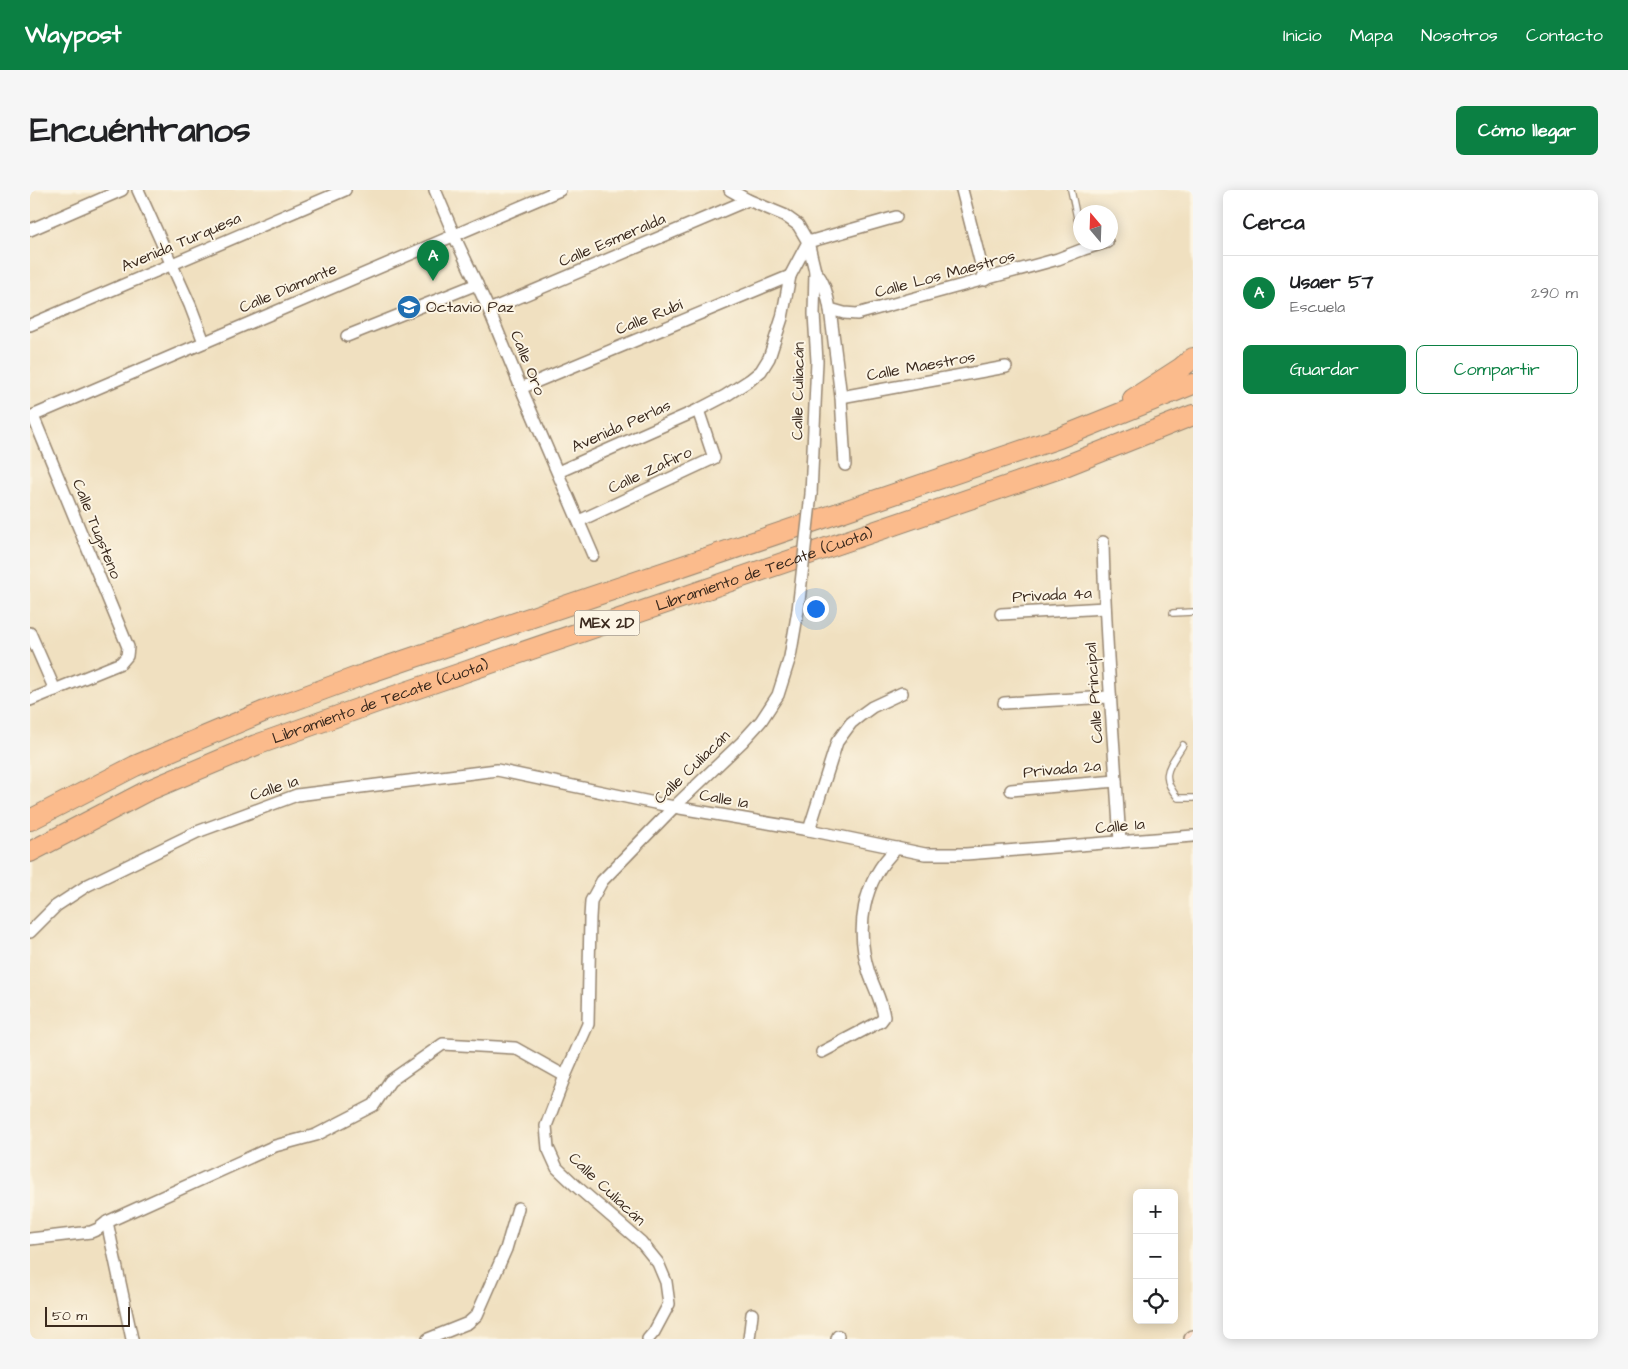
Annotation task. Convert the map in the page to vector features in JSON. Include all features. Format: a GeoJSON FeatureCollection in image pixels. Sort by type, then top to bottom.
{"type":"FeatureCollection","features":[{"type":"Feature","properties":{"kind":"highway"},"geometry":{"type":"LineString","coordinates":[[1059,438],[1141,394],[1193,358]]}},
{"type":"Feature","properties":{"kind":"highway","name":"Libramiento de Tecate (Cuota)"},"geometry":{"type":"LineString","coordinates":[[30,820],[135,766],[265,711],[365,674],[1059,438],[1193,384]]}},
{"type":"Feature","properties":{"kind":"highway","name":"Libramiento de Tecate (Cuota)"},"geometry":{"type":"LineString","coordinates":[[30,852],[146,791],[256,745],[1060,468],[1193,415]]}},
{"type":"Feature","properties":{"kind":"highway"},"geometry":{"type":"LineString","coordinates":[[1147,433],[1193,425]]}},
{"type":"Feature","properties":{"kind":"street"},"geometry":{"type":"LineString","coordinates":[[30,230],[122,190]]}},
{"type":"Feature","properties":{"kind":"street"},"geometry":{"type":"LineString","coordinates":[[138,190],[190,305],[204,342]]}},
{"type":"Feature","properties":{"kind":"street","name":"Avenida Turquesa"},"geometry":{"type":"LineString","coordinates":[[30,325],[345,190]]}},
{"type":"Feature","properties":{"kind":"street","name":"Calle Oro"},"geometry":{"type":"LineString","coordinates":[[435,190],[489,310],[593,555]]}},
{"type":"Feature","properties":{"kind":"street","name":"Calle Diamante"},"geometry":{"type":"LineString","coordinates":[[31,416],[560,190]]}},
{"type":"Feature","properties":{"kind":"street","name":"Calle Culiacán"},"geometry":{"type":"LineString","coordinates":[[648,1339],[654,1332],[669,1304],[666,1282],[658,1262],[641,1242],[557,1168],[548,1148],[546,1126],[588,1024],[591,901],[602,881],[674,807],[752,732],[778,695],[790,657],[798,610],[811,494],[817,361],[814,314],[815,272],[808,242],[798,225],[784,215],[748,200],[730,190]]}},
{"type":"Feature","properties":{"kind":"street"},"geometry":{"type":"LineString","coordinates":[[962,190],[985,280]]}},
{"type":"Feature","properties":{"kind":"street","name":"Calle Esmeralda"},"geometry":{"type":"LineString","coordinates":[[489,310],[748,200]]}},
{"type":"Feature","properties":{"kind":"street"},"geometry":{"type":"LineString","coordinates":[[698,410],[725,396],[761,371],[769,358],[782,318],[790,276],[808,242],[896,217]]}},
{"type":"Feature","properties":{"kind":"street","name":"Calle Los Maestros"},"geometry":{"type":"LineString","coordinates":[[830,309],[857,314],[1058,259],[1076,250]]}},
{"type":"Feature","properties":{"kind":"street"},"geometry":{"type":"LineString","coordinates":[[815,272],[823,284],[830,309],[841,396],[845,465]]}},
{"type":"Feature","properties":{"kind":"street","name":"Calle Rubí"},"geometry":{"type":"LineString","coordinates":[[521,388],[790,276]]}},
{"type":"Feature","properties":{"kind":"street"},"geometry":{"type":"LineString","coordinates":[[346,336],[477,284]]}},
{"type":"Feature","properties":{"kind":"street","name":"Calle Maestros"},"geometry":{"type":"LineString","coordinates":[[841,396],[1006,368]]}},
{"type":"Feature","properties":{"kind":"street","name":"Avenida Perlas"},"geometry":{"type":"LineString","coordinates":[[558,472],[698,410]]}},
{"type":"Feature","properties":{"kind":"street","name":"Calle Zafiro"},"geometry":{"type":"LineString","coordinates":[[578,521],[714,458],[698,410]]}},
{"type":"Feature","properties":{"kind":"street","name":"Calle Tugsteno"},"geometry":{"type":"LineString","coordinates":[[31,416],[128,647],[127,656],[120,663],[55,690]]}},
{"type":"Feature","properties":{"kind":"street","name":"Calle Principal"},"geometry":{"type":"LineString","coordinates":[[1103,542],[1109,697],[1120,842]]}},
{"type":"Feature","properties":{"kind":"street","name":"Privada 4a"},"geometry":{"type":"LineString","coordinates":[[1001,614],[1105,608]]}},
{"type":"Feature","properties":{"kind":"street"},"geometry":{"type":"LineString","coordinates":[[30,633],[55,690],[30,700]]}},
{"type":"Feature","properties":{"kind":"street"},"geometry":{"type":"LineString","coordinates":[[809,830],[837,742],[851,723],[861,715],[902,693]]}},
{"type":"Feature","properties":{"kind":"street"},"geometry":{"type":"LineString","coordinates":[[1004,703],[1109,697]]}},
{"type":"Feature","properties":{"kind":"street","name":"Calle 1a"},"geometry":{"type":"LineString","coordinates":[[30,932],[56,906],[88,885],[197,832],[297,794],[497,770],[674,807],[809,830],[925,854],[966,854],[1193,836]]}},
{"type":"Feature","properties":{"kind":"street","name":"Privada 2a"},"geometry":{"type":"LineString","coordinates":[[1011,790],[1116,781]]}},
{"type":"Feature","properties":{"kind":"street"},"geometry":{"type":"LineString","coordinates":[[822,1052],[881,1021],[884,1017],[883,1009],[869,971],[862,938],[862,921],[870,886],[877,871],[897,848]]}},
{"type":"Feature","properties":{"kind":"street"},"geometry":{"type":"LineString","coordinates":[[30,1239],[83,1234],[98,1229],[107,1222],[275,1146],[316,1135],[374,1105],[390,1081],[443,1044],[516,1048],[565,1076]]}},
{"type":"Feature","properties":{"kind":"street"},"geometry":{"type":"LineString","coordinates":[[428,1339],[468,1324],[477,1315],[506,1249],[518,1208]]}},
{"type":"Feature","properties":{"kind":"street"},"geometry":{"type":"LineString","coordinates":[[107,1222],[132,1339]]}},
{"type":"Feature","properties":{"kind":"street"},"geometry":{"type":"LineString","coordinates":[[750,1339],[752,1314]]}},
{"type":"Feature","properties":{"kind":"lane"},"geometry":{"type":"LineString","coordinates":[[1071,190],[1074,205]]}},
{"type":"Feature","properties":{"kind":"lane"},"geometry":{"type":"LineString","coordinates":[[1173,613],[1193,612]]}},
{"type":"Feature","properties":{"kind":"lane"},"geometry":{"type":"LineString","coordinates":[[1183,745],[1167,771],[1170,788],[1178,798],[1193,798]]}},
{"type":"Feature","properties":{"kind":"place","name":"Usaer 57"},"geometry":{"type":"Point","coordinates":[433,281]}},
{"type":"Feature","properties":{"kind":"place","name":"Octavio Paz"},"geometry":{"type":"Point","coordinates":[409,307]}}]}
